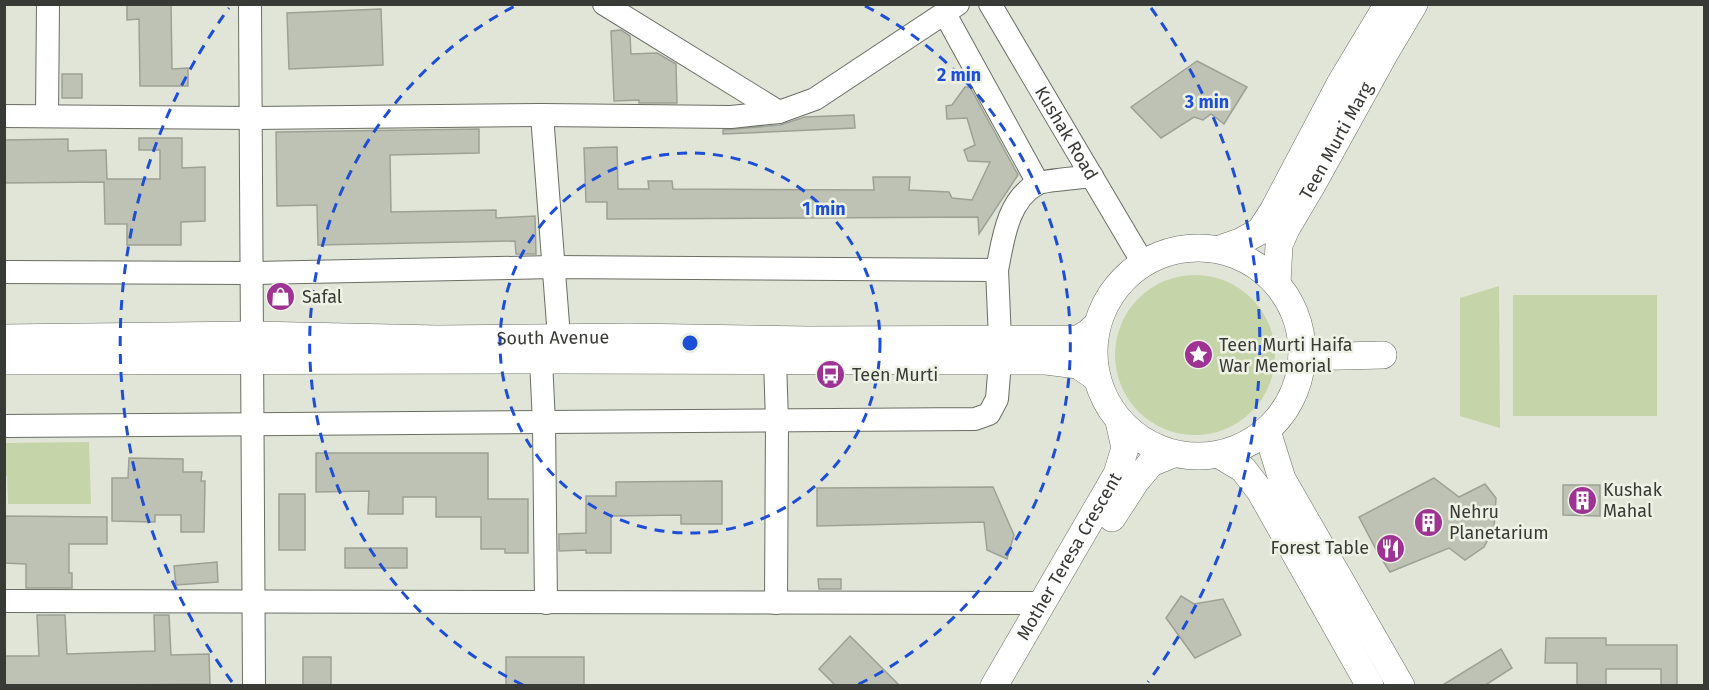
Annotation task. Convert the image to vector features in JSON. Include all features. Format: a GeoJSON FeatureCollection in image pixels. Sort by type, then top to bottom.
{"type":"FeatureCollection","features":[{"type":"Feature","properties":{"kind":"main road","name":"Teen Murti Marg"},"geometry":{"type":"LineString","coordinates":[[1220,249],[1240,242],[1260,231],[1273,211],[1340,84],[1388,4]]}},
{"type":"Feature","properties":{"kind":"main road","name":"Teen Murti Marg"},"geometry":{"type":"LineString","coordinates":[[1277,284],[1279,244],[1286,229],[1414,4]]}},
{"type":"Feature","properties":{"kind":"main road"},"geometry":{"type":"LineString","coordinates":[[1180,249],[1220,249],[1251,262],[1277,284],[1292,306],[1300,331],[1302,357],[1298,385],[1285,410],[1268,431],[1237,450],[1220,455],[1197,457],[1173,454],[1144,442],[1119,421],[1105,401],[1097,378],[1094,353],[1097,325],[1112,293],[1123,279],[1143,263],[1180,249]]}},
{"type":"Feature","properties":{"kind":"main road","name":"South Avenue"},"geometry":{"type":"LineString","coordinates":[[4,338],[541,360],[775,360],[1000,350],[1078,339],[1097,325]]}},
{"type":"Feature","properties":{"kind":"main road","name":"South Avenue"},"geometry":{"type":"LineString","coordinates":[[4,361],[438,339],[559,337],[808,340],[1000,350],[1046,361],[1078,365],[1097,378]]}},
{"type":"Feature","properties":{"kind":"main road"},"geometry":{"type":"LineString","coordinates":[[1302,357],[1383,355]]}},
{"type":"Feature","properties":{"kind":"main road","name":"Mother Teresa Crescent"},"geometry":{"type":"LineString","coordinates":[[994,686],[1118,474],[1125,448],[1119,421]]}},
{"type":"Feature","properties":{"kind":"main road"},"geometry":{"type":"LineString","coordinates":[[1268,431],[1282,479],[1401,686]]}},
{"type":"Feature","properties":{"kind":"main road","name":"Mother Teresa Crescent"},"geometry":{"type":"LineString","coordinates":[[1012,686],[1136,481],[1151,463],[1173,454]]}},
{"type":"Feature","properties":{"kind":"main road"},"geometry":{"type":"LineString","coordinates":[[1220,455],[1244,469],[1260,491],[1370,686]]}},
{"type":"Feature","properties":{"kind":"street"},"geometry":{"type":"LineString","coordinates":[[47,116],[48,4]]}},
{"type":"Feature","properties":{"kind":"street"},"geometry":{"type":"LineString","coordinates":[[250,4],[254,686]]}},
{"type":"Feature","properties":{"kind":"street"},"geometry":{"type":"LineString","coordinates":[[604,4],[779,112]]}},
{"type":"Feature","properties":{"kind":"street","name":"Kushak Road"},"geometry":{"type":"LineString","coordinates":[[990,4],[1143,263]]}},
{"type":"Feature","properties":{"kind":"street"},"geometry":{"type":"LineString","coordinates":[[4,116],[732,117],[779,112],[815,99],[951,9],[1038,183]]}},
{"type":"Feature","properties":{"kind":"street"},"geometry":{"type":"LineString","coordinates":[[542,115],[559,337]]}},
{"type":"Feature","properties":{"kind":"street"},"geometry":{"type":"LineString","coordinates":[[4,426],[975,419],[989,414],[997,399],[1000,350],[997,270],[1007,226],[1015,207],[1020,198],[1038,183],[1092,176]]}},
{"type":"Feature","properties":{"kind":"street"},"geometry":{"type":"LineString","coordinates":[[4,272],[252,273],[554,267],[997,270]]}},
{"type":"Feature","properties":{"kind":"street"},"geometry":{"type":"LineString","coordinates":[[541,360],[546,603]]}},
{"type":"Feature","properties":{"kind":"street"},"geometry":{"type":"LineString","coordinates":[[775,360],[776,603]]}},
{"type":"Feature","properties":{"kind":"street"},"geometry":{"type":"LineString","coordinates":[[4,601],[1042,603]]}},
{"type":"Feature","properties":{"kind":"green space"},"geometry":{"type":"Polygon","coordinates":[[[1195,275],[1225,282],[1239,289],[1251,299],[1261,311],[1268,325],[1275,355],[1268,385],[1261,399],[1251,411],[1239,421],[1225,428],[1195,435],[1165,428],[1151,421],[1139,411],[1129,399],[1122,385],[1115,355],[1122,325],[1129,311],[1139,299],[1151,289],[1165,282],[1195,275]]]}},
{"type":"Feature","properties":{"kind":"green space"},"geometry":{"type":"Polygon","coordinates":[[[1499,286],[1500,428],[1460,416],[1460,298],[1499,286]]]}},
{"type":"Feature","properties":{"kind":"green space"},"geometry":{"type":"Polygon","coordinates":[[[1513,295],[1657,295],[1657,416],[1513,416],[1513,295]]]}},
{"type":"Feature","properties":{"kind":"green space"},"geometry":{"type":"Polygon","coordinates":[[[89,442],[91,504],[8,504],[5,443],[89,442]]]}},
{"type":"Feature","properties":{"kind":"building"},"geometry":{"type":"Polygon","coordinates":[[[127,4],[171,4],[172,69],[188,68],[188,86],[140,86],[139,19],[127,20],[127,4]]]}},
{"type":"Feature","properties":{"kind":"building"},"geometry":{"type":"Polygon","coordinates":[[[381,9],[383,65],[289,69],[287,13],[381,9]]]}},
{"type":"Feature","properties":{"kind":"building"},"geometry":{"type":"Polygon","coordinates":[[[621,30],[630,36],[631,54],[657,53],[676,64],[677,103],[614,101],[611,31],[621,30]]]}},
{"type":"Feature","properties":{"kind":"building"},"geometry":{"type":"Polygon","coordinates":[[[1197,61],[1247,87],[1224,124],[1211,114],[1203,120],[1194,117],[1161,138],[1131,107],[1197,61]]]}},
{"type":"Feature","properties":{"kind":"building"},"geometry":{"type":"Polygon","coordinates":[[[62,74],[82,74],[82,98],[62,98],[62,74]]]}},
{"type":"Feature","properties":{"kind":"building"},"geometry":{"type":"Polygon","coordinates":[[[965,87],[970,87],[1018,175],[979,234],[978,217],[607,219],[607,202],[586,202],[584,148],[617,147],[618,189],[649,189],[648,181],[672,181],[673,189],[874,190],[873,177],[910,177],[909,190],[949,192],[952,198],[972,200],[990,162],[968,161],[964,150],[975,145],[967,118],[947,119],[946,106],[952,105],[965,87]]]}},
{"type":"Feature","properties":{"kind":"building"},"geometry":{"type":"Polygon","coordinates":[[[854,115],[855,128],[723,134],[723,130],[780,125],[805,117],[854,115]]]}},
{"type":"Feature","properties":{"kind":"building"},"geometry":{"type":"Polygon","coordinates":[[[479,129],[479,153],[390,155],[391,212],[496,210],[496,218],[535,216],[536,254],[516,254],[515,241],[318,245],[317,205],[277,206],[276,132],[479,129]]]}},
{"type":"Feature","properties":{"kind":"building"},"geometry":{"type":"Polygon","coordinates":[[[139,138],[182,138],[182,168],[205,167],[205,221],[181,222],[181,245],[127,245],[127,224],[105,224],[104,182],[4,183],[4,140],[68,139],[68,151],[106,150],[107,179],[160,179],[160,150],[139,150],[139,138]]]}},
{"type":"Feature","properties":{"kind":"building"},"geometry":{"type":"Polygon","coordinates":[[[316,453],[488,453],[488,499],[528,499],[528,553],[505,553],[505,549],[481,549],[481,517],[436,517],[436,497],[403,497],[403,514],[368,514],[369,491],[316,492],[316,453]]]}},
{"type":"Feature","properties":{"kind":"building"},"geometry":{"type":"Polygon","coordinates":[[[129,458],[183,459],[183,472],[202,472],[201,481],[205,481],[204,532],[181,532],[181,515],[155,515],[155,522],[112,521],[112,478],[128,478],[129,458]]]}},
{"type":"Feature","properties":{"kind":"building","name":"Nehru Planetarium"},"geometry":{"type":"Polygon","coordinates":[[[1434,478],[1459,497],[1485,484],[1496,498],[1494,528],[1484,547],[1465,560],[1449,548],[1390,572],[1359,517],[1434,478]]]}},
{"type":"Feature","properties":{"kind":"building"},"geometry":{"type":"Polygon","coordinates":[[[722,481],[722,524],[681,524],[681,515],[611,516],[611,553],[586,553],[586,550],[559,551],[559,534],[586,533],[586,496],[616,496],[616,482],[722,481]]]}},
{"type":"Feature","properties":{"kind":"building","name":"Kushak Mahal"},"geometry":{"type":"Polygon","coordinates":[[[1563,485],[1600,485],[1600,516],[1563,515],[1563,485]]]}},
{"type":"Feature","properties":{"kind":"building"},"geometry":{"type":"Polygon","coordinates":[[[993,487],[1014,535],[1007,559],[987,550],[984,522],[817,526],[817,488],[993,487]]]}},
{"type":"Feature","properties":{"kind":"building"},"geometry":{"type":"Polygon","coordinates":[[[279,494],[305,494],[305,550],[279,550],[279,494]]]}},
{"type":"Feature","properties":{"kind":"building"},"geometry":{"type":"Polygon","coordinates":[[[4,516],[107,517],[107,544],[69,544],[69,573],[72,573],[72,588],[26,588],[26,564],[4,563],[4,516]]]}},
{"type":"Feature","properties":{"kind":"building"},"geometry":{"type":"Polygon","coordinates":[[[345,548],[407,548],[407,568],[345,568],[345,548]]]}},
{"type":"Feature","properties":{"kind":"building"},"geometry":{"type":"Polygon","coordinates":[[[217,562],[218,582],[176,585],[174,566],[217,562]]]}},
{"type":"Feature","properties":{"kind":"building"},"geometry":{"type":"Polygon","coordinates":[[[818,579],[841,579],[841,589],[819,589],[818,579]]]}},
{"type":"Feature","properties":{"kind":"building"},"geometry":{"type":"Polygon","coordinates":[[[1181,596],[1194,604],[1223,599],[1241,635],[1195,658],[1166,618],[1181,596]]]}},
{"type":"Feature","properties":{"kind":"building"},"geometry":{"type":"Polygon","coordinates":[[[37,615],[65,615],[67,654],[155,651],[154,615],[169,615],[171,655],[209,654],[210,684],[4,686],[4,656],[39,656],[37,615]]]}},
{"type":"Feature","properties":{"kind":"building"},"geometry":{"type":"Polygon","coordinates":[[[850,636],[900,686],[836,686],[819,669],[850,636]]]}},
{"type":"Feature","properties":{"kind":"building"},"geometry":{"type":"Polygon","coordinates":[[[1546,638],[1606,638],[1606,645],[1677,645],[1677,686],[1661,686],[1661,669],[1606,669],[1606,686],[1577,686],[1577,663],[1545,663],[1546,638]]]}},
{"type":"Feature","properties":{"kind":"building"},"geometry":{"type":"Polygon","coordinates":[[[1501,649],[1512,668],[1484,686],[1441,686],[1501,649]]]}},
{"type":"Feature","properties":{"kind":"building"},"geometry":{"type":"Polygon","coordinates":[[[303,657],[331,657],[331,686],[303,686],[303,657]]]}},
{"type":"Feature","properties":{"kind":"building"},"geometry":{"type":"Polygon","coordinates":[[[506,657],[584,657],[584,686],[506,686],[506,657]]]}},
{"type":"Feature","properties":{"kind":"place","name":"Safal"},"geometry":{"type":"Point","coordinates":[281,297]}},
{"type":"Feature","properties":{"kind":"place","name":"Teen Murti Haifa War Memorial"},"geometry":{"type":"Point","coordinates":[1198,355]}},
{"type":"Feature","properties":{"kind":"place","name":"Teen Murti"},"geometry":{"type":"Point","coordinates":[831,375]}},
{"type":"Feature","properties":{"kind":"place","name":"Kushak Mahal"},"geometry":{"type":"Point","coordinates":[1582,500]}},
{"type":"Feature","properties":{"kind":"place","name":"Nehru Planetarium"},"geometry":{"type":"Point","coordinates":[1428,522]}},
{"type":"Feature","properties":{"kind":"place","name":"Forest Table"},"geometry":{"type":"Point","coordinates":[1390,548]}}]}
